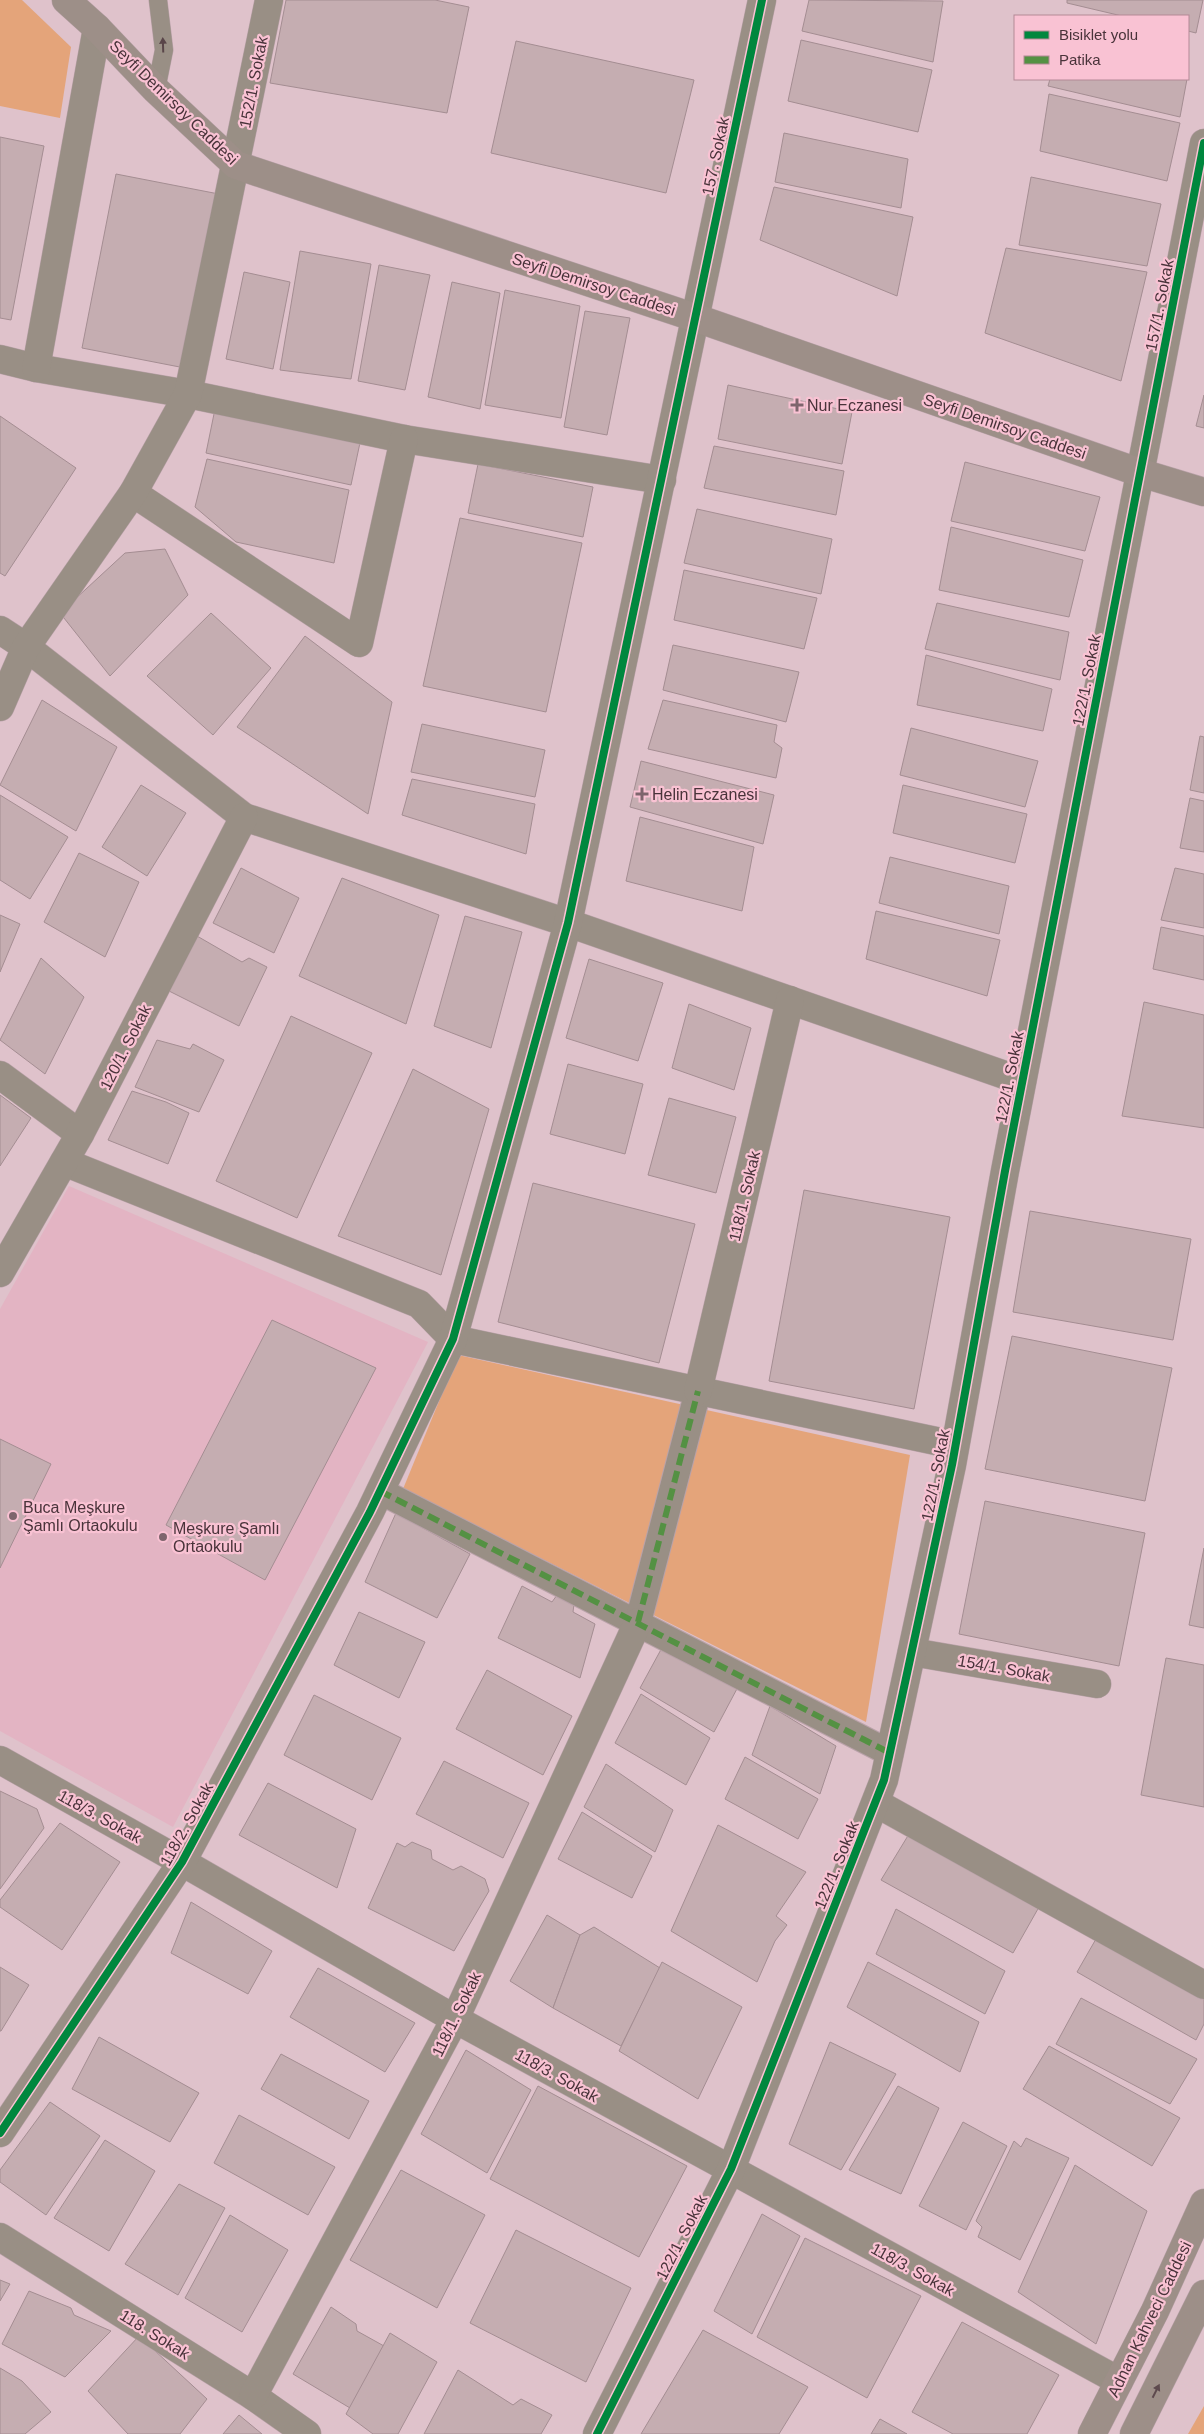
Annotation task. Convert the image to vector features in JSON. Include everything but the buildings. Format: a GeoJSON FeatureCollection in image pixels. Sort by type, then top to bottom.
{"type":"FeatureCollection","features":[{"type":"Feature","properties":{"kind":"main road","name":"Seyfi Demirsoy Caddesi"},"geometry":{"type":"LineString","coordinates":[[66,0],[97,28],[156,90],[236,164],[696,318],[1141,473],[1204,492]]}},
{"type":"Feature","properties":{"kind":"main road","name":"Adnan Kahveci Caddesi"},"geometry":{"type":"LineString","coordinates":[[1092,2434],[1155,2311],[1203,2207]]}},
{"type":"Feature","properties":{"kind":"main road"},"geometry":{"type":"LineString","coordinates":[[1134,2434],[1204,2294]]}},
{"type":"Feature","properties":{"kind":"street","name":"152/1. Sokak"},"geometry":{"type":"LineString","coordinates":[[0,707],[26,647],[133,493],[188,394],[269,0]]}},
{"type":"Feature","properties":{"kind":"street","name":"157. Sokak"},"geometry":{"type":"LineString","coordinates":[[568,923],[762,0]]}},
{"type":"Feature","properties":{"kind":"street"},"geometry":{"type":"LineString","coordinates":[[36,368],[97,28]]}},
{"type":"Feature","properties":{"kind":"street","name":"157/1. Sokak"},"geometry":{"type":"LineString","coordinates":[[1141,473],[1204,143]]}},
{"type":"Feature","properties":{"kind":"street"},"geometry":{"type":"LineString","coordinates":[[0,359],[36,368],[188,394],[404,439],[662,480]]}},
{"type":"Feature","properties":{"kind":"street"},"geometry":{"type":"LineString","coordinates":[[133,493],[359,642],[404,439]]}},
{"type":"Feature","properties":{"kind":"street","name":"122/1. Sokak"},"geometry":{"type":"LineString","coordinates":[[598,2434],[731,2169],[876,1803],[890,1753],[955,1445],[1022,1081],[1141,473]]}},
{"type":"Feature","properties":{"kind":"street"},"geometry":{"type":"LineString","coordinates":[[0,630],[26,647],[244,817],[568,923],[1022,1081]]}},
{"type":"Feature","properties":{"kind":"street","name":"120/1. Sokak"},"geometry":{"type":"LineString","coordinates":[[0,1273],[80,1134],[244,817]]}},
{"type":"Feature","properties":{"kind":"street","name":"118/2. Sokak"},"geometry":{"type":"LineString","coordinates":[[0,2133],[182,1862],[375,1501],[453,1339],[568,923]]}},
{"type":"Feature","properties":{"kind":"street","name":"118/1. Sokak"},"geometry":{"type":"LineString","coordinates":[[698,1391],[790,1000]]}},
{"type":"Feature","properties":{"kind":"street"},"geometry":{"type":"LineString","coordinates":[[0,1075],[80,1134]]}},
{"type":"Feature","properties":{"kind":"street"},"geometry":{"type":"LineString","coordinates":[[64,1162],[419,1304],[453,1339],[955,1445]]}},
{"type":"Feature","properties":{"kind":"street"},"geometry":{"type":"LineString","coordinates":[[638,1622],[698,1391]]}},
{"type":"Feature","properties":{"kind":"street"},"geometry":{"type":"LineString","coordinates":[[375,1501],[638,1622],[890,1753]]}},
{"type":"Feature","properties":{"kind":"street","name":"118/1. Sokak"},"geometry":{"type":"LineString","coordinates":[[253,2396],[455,2019],[638,1622]]}},
{"type":"Feature","properties":{"kind":"street","name":"154/1. Sokak"},"geometry":{"type":"LineString","coordinates":[[912,1652],[1097,1684]]}},
{"type":"Feature","properties":{"kind":"street","name":"118/3. Sokak"},"geometry":{"type":"LineString","coordinates":[[0,1760],[455,2019],[1119,2381]]}},
{"type":"Feature","properties":{"kind":"street"},"geometry":{"type":"LineString","coordinates":[[876,1803],[1204,1985]]}},
{"type":"Feature","properties":{"kind":"street","name":"118. Sokak"},"geometry":{"type":"LineString","coordinates":[[0,2237],[253,2396],[307,2434]]}},
{"type":"Feature","properties":{"kind":"lane"},"geometry":{"type":"LineString","coordinates":[[156,90],[164,50],[158,0]]}},
{"type":"Feature","properties":{"kind":"shaded area"},"geometry":{"type":"Polygon","coordinates":[[[0,0],[22,0],[71,47],[60,118],[0,106],[0,0]]]}},
{"type":"Feature","properties":{"kind":"shaded area","name":"Meşkure Şamlı Ortaokulu"},"geometry":{"type":"Polygon","coordinates":[[[69,1186],[428,1342],[173,1827],[0,1731],[0,1309],[69,1186]]]}},
{"type":"Feature","properties":{"kind":"shaded area"},"geometry":{"type":"Polygon","coordinates":[[[458,1355],[910,1455],[866,1722],[403,1489],[458,1355]]]}},
{"type":"Feature","properties":{"kind":"shaded area"},"geometry":{"type":"Polygon","coordinates":[[[1204,2406],[1204,2434],[1188,2434],[1204,2406]]]}},
{"type":"Feature","properties":{"kind":"marked path"},"geometry":{"type":"LineString","coordinates":[[638,1622],[698,1391]]}},
{"type":"Feature","properties":{"kind":"marked path"},"geometry":{"type":"LineString","coordinates":[[380,1491],[890,1753]]}},
{"type":"Feature","properties":{"kind":"cycle path"},"geometry":{"type":"LineString","coordinates":[[0,2133],[182,1862],[370,1512],[453,1339],[568,923],[762,0]]}},
{"type":"Feature","properties":{"kind":"cycle path"},"geometry":{"type":"LineString","coordinates":[[597,2434],[731,2169],[884,1780],[952,1465],[1005,1171],[1204,143]]}},
{"type":"Feature","properties":{"kind":"place","name":"Nur Eczanesi"},"geometry":{"type":"Point","coordinates":[797,405]}},
{"type":"Feature","properties":{"kind":"place","name":"Helin Eczanesi"},"geometry":{"type":"Point","coordinates":[642,794]}},
{"type":"Feature","properties":{"kind":"place","name":"Buca Meşkure Şamlı Ortaokulu"},"geometry":{"type":"Point","coordinates":[13,1516]}},
{"type":"Feature","properties":{"kind":"place","name":"Meşkure Şamlı Ortaokulu"},"geometry":{"type":"Point","coordinates":[163,1537]}}]}
